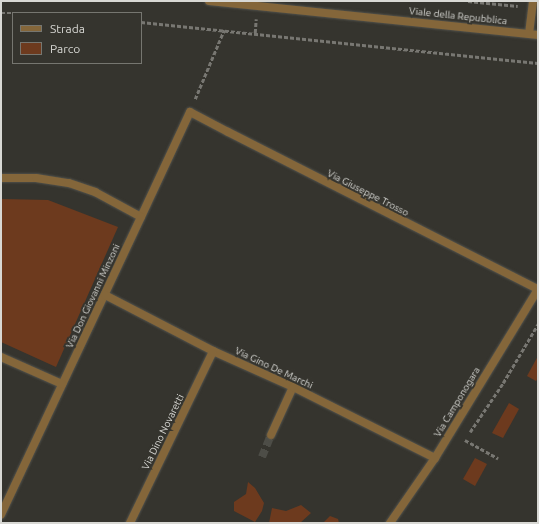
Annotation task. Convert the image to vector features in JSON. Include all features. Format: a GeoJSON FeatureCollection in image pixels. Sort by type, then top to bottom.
{"type":"FeatureCollection","features":[{"type":"Feature","properties":{"kind":"street","name":"Viale della Repubblica"},"geometry":{"type":"LineString","coordinates":[[209,1],[538,34]]}},
{"type":"Feature","properties":{"kind":"street"},"geometry":{"type":"LineString","coordinates":[[529,34],[532,4]]}},
{"type":"Feature","properties":{"kind":"street","name":"Via Giuseppe Trosso"},"geometry":{"type":"LineString","coordinates":[[190,112],[538,289]]}},
{"type":"Feature","properties":{"kind":"street","name":"Via Don Giovanni Minzoni"},"geometry":{"type":"LineString","coordinates":[[1,515],[190,112]]}},
{"type":"Feature","properties":{"kind":"street"},"geometry":{"type":"LineString","coordinates":[[1,178],[36,178],[69,183],[96,192],[141,217]]}},
{"type":"Feature","properties":{"kind":"street","name":"Via Camponogara"},"geometry":{"type":"LineString","coordinates":[[390,523],[435,458],[538,289]]}},
{"type":"Feature","properties":{"kind":"street","name":"Via Gino De Marchi"},"geometry":{"type":"LineString","coordinates":[[105,295],[213,350],[293,387],[435,458]]}},
{"type":"Feature","properties":{"kind":"street","name":"Via Dino Novaretti"},"geometry":{"type":"LineString","coordinates":[[130,523],[213,350]]}},
{"type":"Feature","properties":{"kind":"street"},"geometry":{"type":"LineString","coordinates":[[1,357],[62,384]]}},
{"type":"Feature","properties":{"kind":"street"},"geometry":{"type":"LineString","coordinates":[[271,435],[293,387]]}},
{"type":"Feature","properties":{"kind":"path"},"geometry":{"type":"LineString","coordinates":[[468,1],[532,4]]}},
{"type":"Feature","properties":{"kind":"path"},"geometry":{"type":"LineString","coordinates":[[1,13],[12,13]]}},
{"type":"Feature","properties":{"kind":"path"},"geometry":{"type":"LineString","coordinates":[[142,22],[538,63]]}},
{"type":"Feature","properties":{"kind":"path"},"geometry":{"type":"LineString","coordinates":[[190,112],[224,30]]}},
{"type":"Feature","properties":{"kind":"path"},"geometry":{"type":"LineString","coordinates":[[465,440],[498,458]]}},
{"type":"Feature","properties":{"kind":"green space"},"geometry":{"type":"Polygon","coordinates":[[[1,199],[48,200],[118,227],[56,367],[1,342],[1,199]]]}},
{"type":"Feature","properties":{"kind":"green space"},"geometry":{"type":"Polygon","coordinates":[[[538,356],[538,378],[536,381],[527,376],[538,356]]]}},
{"type":"Feature","properties":{"kind":"green space"},"geometry":{"type":"Polygon","coordinates":[[[509,403],[519,409],[503,438],[492,433],[509,403]]]}},
{"type":"Feature","properties":{"kind":"green space"},"geometry":{"type":"Polygon","coordinates":[[[475,458],[487,464],[475,486],[463,479],[475,458]]]}},
{"type":"Feature","properties":{"kind":"green space"},"geometry":{"type":"Polygon","coordinates":[[[248,482],[255,488],[264,503],[262,511],[255,522],[234,511],[234,502],[246,494],[248,482]]]}},
{"type":"Feature","properties":{"kind":"green space"},"geometry":{"type":"Polygon","coordinates":[[[301,505],[311,513],[300,523],[269,523],[272,508],[286,511],[301,505]]]}},
{"type":"Feature","properties":{"kind":"green space"},"geometry":{"type":"Polygon","coordinates":[[[330,516],[338,519],[339,523],[323,523],[330,516]]]}},
{"type":"Feature","properties":{"kind":"tunnel"},"geometry":{"type":"LineString","coordinates":[[262,457],[271,435]]}}]}
